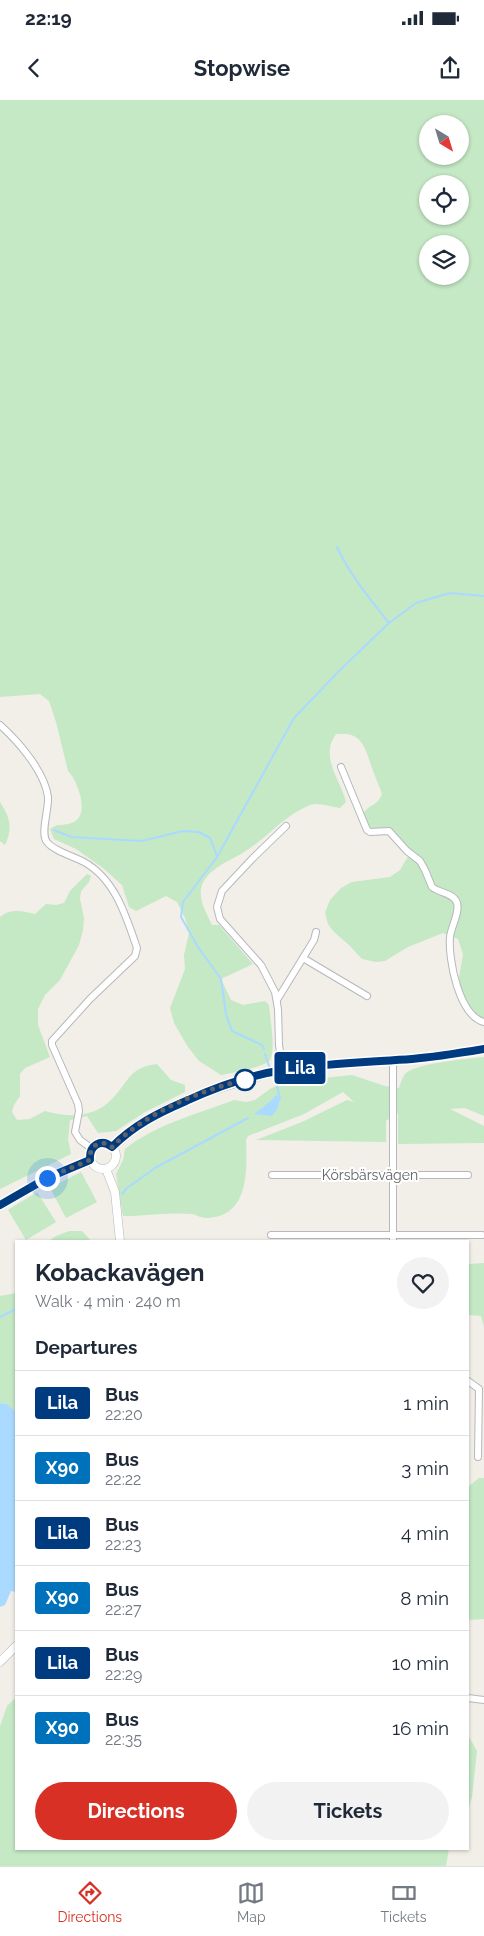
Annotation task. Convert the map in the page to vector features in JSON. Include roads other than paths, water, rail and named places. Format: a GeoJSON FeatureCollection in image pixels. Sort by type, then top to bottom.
{"type":"FeatureCollection","features":[{"type":"Feature","properties":{"kind":"street"},"geometry":{"type":"LineString","coordinates":[[0,725],[20,745],[32,762],[46,790],[48,804],[44,831],[46,842],[53,848],[86,863],[105,878],[112,887],[137,948],[134,956],[95,993],[52,1041],[79,1111],[75,1132],[82,1142],[92,1148]]}},
{"type":"Feature","properties":{"kind":"street"},"geometry":{"type":"LineString","coordinates":[[341,767],[367,830],[370,832],[389,831],[407,851],[420,861],[432,888],[454,897],[456,900],[457,909],[450,938],[454,975],[467,1009],[477,1019],[484,1022]]}},
{"type":"Feature","properties":{"kind":"street"},"geometry":{"type":"LineString","coordinates":[[283,1070],[279,1046],[277,1000],[269,978],[261,965],[225,926],[218,914],[217,907],[222,891],[286,826]]}},
{"type":"Feature","properties":{"kind":"street"},"geometry":{"type":"LineString","coordinates":[[277,1000],[303,958],[316,932]]}},
{"type":"Feature","properties":{"kind":"street"},"geometry":{"type":"LineString","coordinates":[[303,958],[367,996]]}},
{"type":"Feature","properties":{"kind":"street"},"geometry":{"type":"LineString","coordinates":[[112,1147],[138,1125],[162,1111],[211,1090],[283,1070],[346,1062],[444,1055],[484,1049]]}},
{"type":"Feature","properties":{"kind":"street"},"geometry":{"type":"LineString","coordinates":[[393,1238],[394,1060]]}},
{"type":"Feature","properties":{"kind":"street"},"geometry":{"type":"LineString","coordinates":[[102,1142],[112,1147],[115,1152],[115,1160],[111,1166],[106,1168],[97,1168],[90,1160],[92,1148],[102,1142]]}},
{"type":"Feature","properties":{"kind":"street"},"geometry":{"type":"LineString","coordinates":[[0,1205],[47,1178],[90,1160]]}},
{"type":"Feature","properties":{"kind":"street"},"geometry":{"type":"LineString","coordinates":[[106,1168],[115,1192],[120,1240]]}},
{"type":"Feature","properties":{"kind":"street","name":"Körsbärsvägen"},"geometry":{"type":"LineString","coordinates":[[272,1175],[468,1175]]}},
{"type":"Feature","properties":{"kind":"street"},"geometry":{"type":"LineString","coordinates":[[271,1236],[393,1238],[482,1236]]}},
{"type":"Feature","properties":{"kind":"street"},"geometry":{"type":"LineString","coordinates":[[469,1382],[479,1389],[478,1457]]}},
{"type":"Feature","properties":{"kind":"street"},"geometry":{"type":"LineString","coordinates":[[0,1662],[15,1647]]}},
{"type":"Feature","properties":{"kind":"street"},"geometry":{"type":"LineString","coordinates":[[469,1698],[484,1700]]}},
{"type":"Feature","properties":{"kind":"water"},"geometry":{"type":"Polygon","coordinates":[[[276,1095],[280,1099],[278,1108],[272,1116],[254,1114],[272,1100],[276,1095]]]}},
{"type":"Feature","properties":{"kind":"water"},"geometry":{"type":"Polygon","coordinates":[[[0,1403],[7,1404],[15,1411],[15,1592],[11,1591],[5,1605],[0,1607],[0,1403]]]}},
{"type":"Feature","properties":{"kind":"waterway"},"geometry":{"type":"LineString","coordinates":[[337,547],[354,577],[389,623]]}},
{"type":"Feature","properties":{"kind":"waterway"},"geometry":{"type":"LineString","coordinates":[[264,1049],[262,1045],[232,1031],[226,1014],[221,979],[198,947],[181,917],[183,902],[217,857],[294,718],[341,669],[389,623],[416,603],[450,593],[484,596]]}},
{"type":"Feature","properties":{"kind":"waterway"},"geometry":{"type":"LineString","coordinates":[[54,830],[71,837],[142,841],[183,831],[199,832],[210,838],[217,856]]}},
{"type":"Feature","properties":{"kind":"waterway"},"geometry":{"type":"LineString","coordinates":[[265,1054],[269,1066]]}},
{"type":"Feature","properties":{"kind":"waterway"},"geometry":{"type":"LineString","coordinates":[[276,1082],[280,1099]]}},
{"type":"Feature","properties":{"kind":"waterway"},"geometry":{"type":"LineString","coordinates":[[122,1194],[127,1188],[155,1168],[248,1118]]}},
{"type":"Feature","properties":{"kind":"waterway"},"geometry":{"type":"LineString","coordinates":[[0,1317],[15,1310]]}}]}
